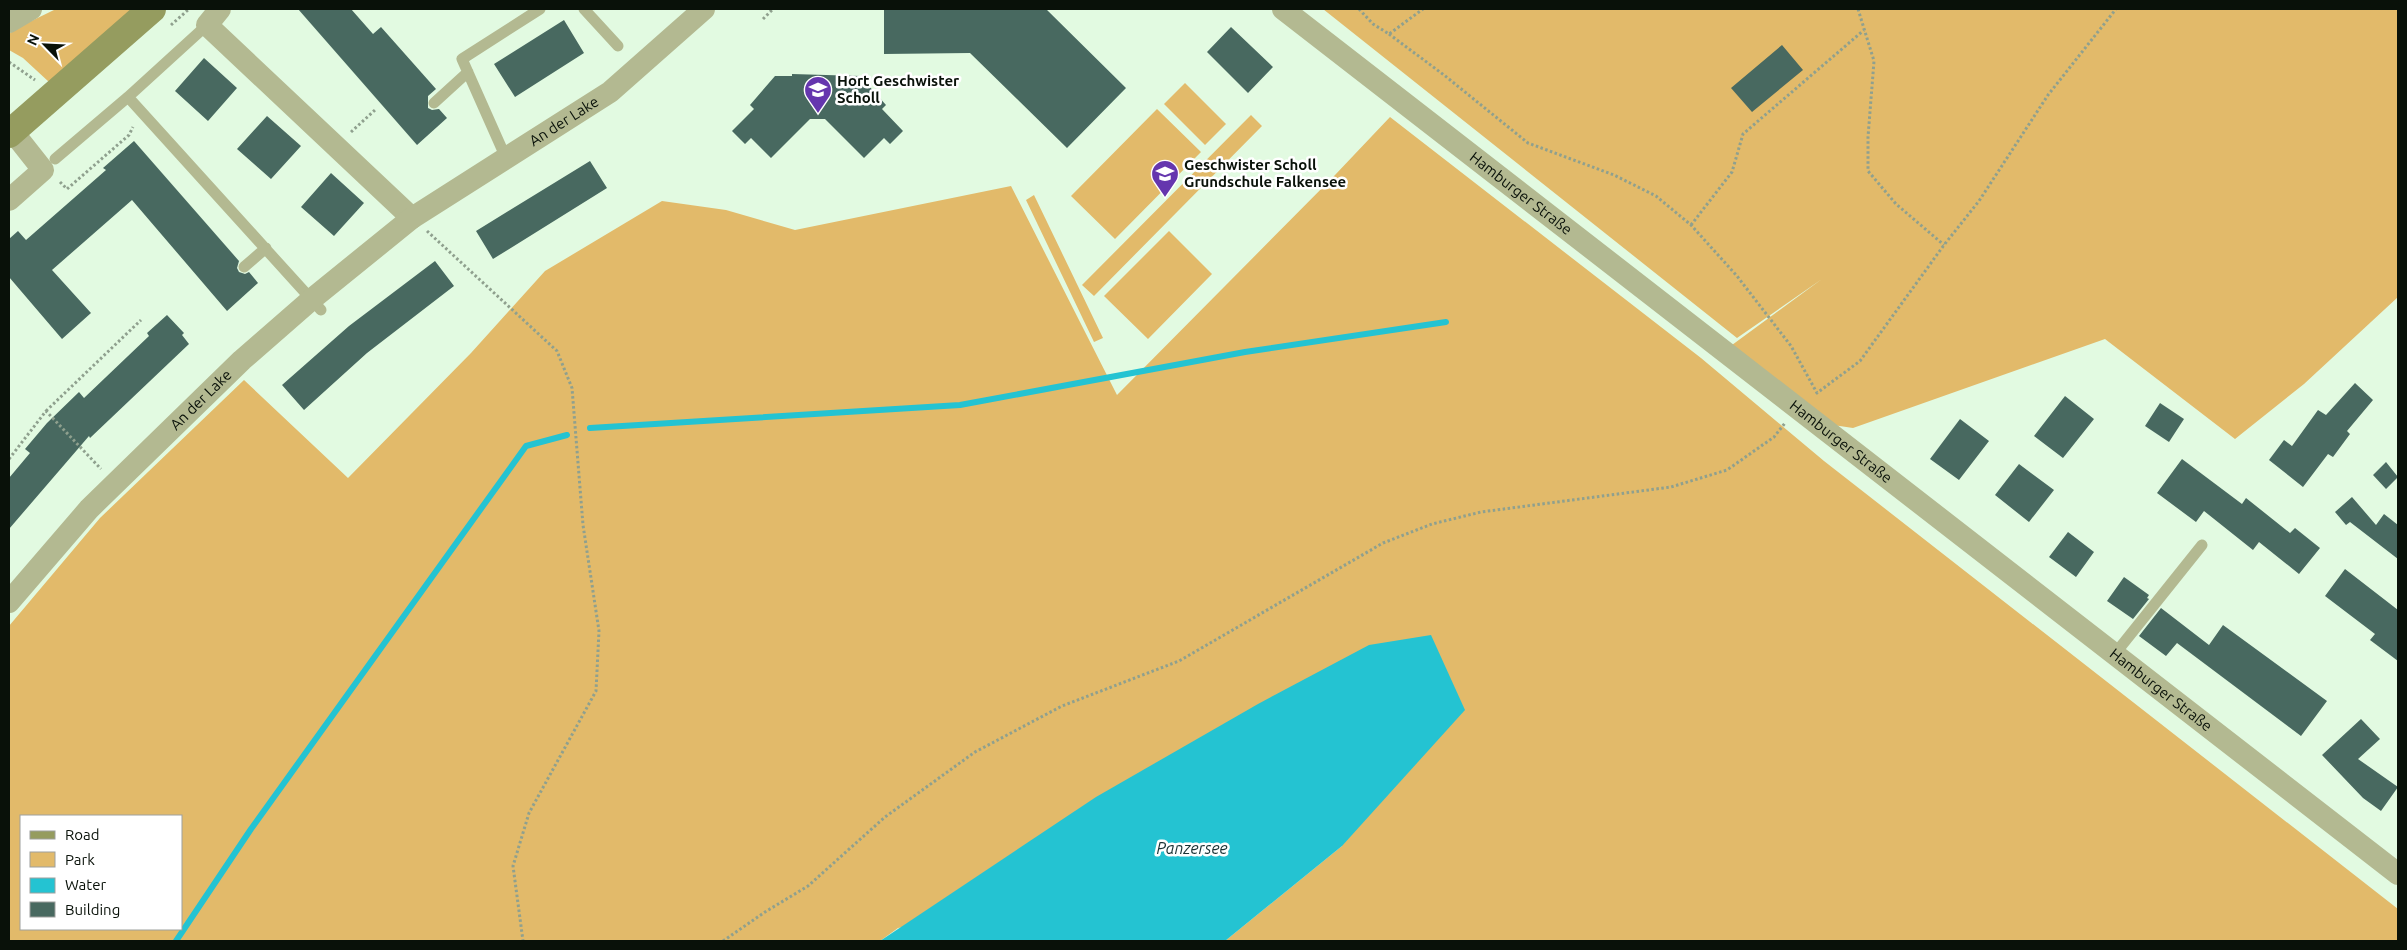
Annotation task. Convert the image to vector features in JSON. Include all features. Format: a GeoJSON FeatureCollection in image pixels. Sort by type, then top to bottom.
{"type":"FeatureCollection","features":[{"type":"Feature","properties":{"kind":"main road"},"geometry":{"type":"LineString","coordinates":[[10,130],[152,9]]}},
{"type":"Feature","properties":{"kind":"street"},"geometry":{"type":"LineString","coordinates":[[9,22],[31,9]]}},
{"type":"Feature","properties":{"kind":"street","name":"An der Lake"},"geometry":{"type":"LineString","coordinates":[[9,602],[90,509],[242,360],[317,305],[412,218],[610,92],[704,9]]}},
{"type":"Feature","properties":{"kind":"street","name":"Hamburger Straße"},"geometry":{"type":"LineString","coordinates":[[1283,9],[2398,874]]}},
{"type":"Feature","properties":{"kind":"street"},"geometry":{"type":"LineString","coordinates":[[214,17],[339,148],[412,218]]}},
{"type":"Feature","properties":{"kind":"street"},"geometry":{"type":"LineString","coordinates":[[9,200],[43,170],[10,130]]}},
{"type":"Feature","properties":{"kind":"lane"},"geometry":{"type":"LineString","coordinates":[[506,158],[462,59],[540,9]]}},
{"type":"Feature","properties":{"kind":"lane"},"geometry":{"type":"LineString","coordinates":[[584,9],[618,46]]}},
{"type":"Feature","properties":{"kind":"lane"},"geometry":{"type":"LineString","coordinates":[[56,159],[128,97],[214,17]]}},
{"type":"Feature","properties":{"kind":"lane"},"geometry":{"type":"LineString","coordinates":[[434,103],[468,72]]}},
{"type":"Feature","properties":{"kind":"lane"},"geometry":{"type":"LineString","coordinates":[[128,97],[317,305]]}},
{"type":"Feature","properties":{"kind":"lane"},"geometry":{"type":"LineString","coordinates":[[244,267],[266,248]]}},
{"type":"Feature","properties":{"kind":"lane"},"geometry":{"type":"LineString","coordinates":[[2114,655],[2202,545]]}},
{"type":"Feature","properties":{"kind":"path"},"geometry":{"type":"LineString","coordinates":[[763,19],[773,9]]}},
{"type":"Feature","properties":{"kind":"path"},"geometry":{"type":"LineString","coordinates":[[1359,9],[1373,24],[1444,75],[1528,144],[1614,174],[1656,196],[1691,225],[1737,276],[1791,346],[1817,393],[1860,361],[1944,245],[1979,201],[2048,96],[2116,9]]}},
{"type":"Feature","properties":{"kind":"path"},"geometry":{"type":"LineString","coordinates":[[1389,34],[1423,9]]}},
{"type":"Feature","properties":{"kind":"path"},"geometry":{"type":"LineString","coordinates":[[1858,9],[1874,61],[1868,137],[1868,172],[1896,204],[1944,245]]}},
{"type":"Feature","properties":{"kind":"path"},"geometry":{"type":"LineString","coordinates":[[1691,225],[1732,172],[1743,134],[1864,30]]}},
{"type":"Feature","properties":{"kind":"path"},"geometry":{"type":"LineString","coordinates":[[9,62],[35,81]]}},
{"type":"Feature","properties":{"kind":"path"},"geometry":{"type":"LineString","coordinates":[[339,148],[352,131],[375,110]]}},
{"type":"Feature","properties":{"kind":"path"},"geometry":{"type":"LineString","coordinates":[[412,218],[557,351],[572,388],[583,525],[599,631],[596,692],[529,813],[513,866],[523,941]]}},
{"type":"Feature","properties":{"kind":"path"},"geometry":{"type":"LineString","coordinates":[[9,459],[46,411],[141,320]]}},
{"type":"Feature","properties":{"kind":"path"},"geometry":{"type":"LineString","coordinates":[[46,411],[116,484]]}},
{"type":"Feature","properties":{"kind":"path"},"geometry":{"type":"LineString","coordinates":[[723,941],[765,912],[808,886],[885,817],[975,752],[1062,706],[1179,661],[1383,543],[1432,524],[1481,512],[1670,488],[1727,470],[1774,437],[1787,421]]}},
{"type":"Feature","properties":{"kind":"green space"},"geometry":{"type":"Polygon","coordinates":[[[56,9],[134,9],[49,82],[23,58],[9,50],[9,34],[17,28],[56,9]]]}},
{"type":"Feature","properties":{"kind":"green space"},"geometry":{"type":"Polygon","coordinates":[[[1323,9],[2398,9],[2398,297],[2304,384],[2235,439],[2105,339],[1853,428],[1833,425],[1732,345],[1822,279],[1737,338],[1323,9]]]}},
{"type":"Feature","properties":{"kind":"green space"},"geometry":{"type":"Polygon","coordinates":[[[1185,83],[1226,124],[1205,145],[1164,104],[1185,83]]]}},
{"type":"Feature","properties":{"kind":"green space"},"geometry":{"type":"Polygon","coordinates":[[[1157,109],[1201,152],[1115,239],[1071,196],[1157,109]]]}},
{"type":"Feature","properties":{"kind":"green space"},"geometry":{"type":"Polygon","coordinates":[[[1251,115],[1262,126],[1094,296],[1082,285],[1251,115]]]}},
{"type":"Feature","properties":{"kind":"green space"},"geometry":{"type":"Polygon","coordinates":[[[1390,117],[1701,358],[1824,461],[2398,909],[2398,941],[1225,941],[1342,846],[898,928],[880,941],[9,941],[9,626],[100,518],[244,380],[348,478],[471,353],[545,271],[662,201],[726,210],[795,230],[1011,186],[1117,395],[1390,117]]]}},
{"type":"Feature","properties":{"kind":"green space"},"geometry":{"type":"Polygon","coordinates":[[[1034,195],[1103,338],[1094,342],[1026,200],[1034,195]]]}},
{"type":"Feature","properties":{"kind":"green space"},"geometry":{"type":"Polygon","coordinates":[[[1169,231],[1212,274],[1148,339],[1104,296],[1169,231]]]}},
{"type":"Feature","properties":{"kind":"water","name":"Panzersee"},"geometry":{"type":"Polygon","coordinates":[[[1431,635],[1465,710],[1342,846],[1225,941],[880,941],[1096,797],[1258,704],[1369,645],[1431,635]]]}},
{"type":"Feature","properties":{"kind":"building"},"geometry":{"type":"Polygon","coordinates":[[[298,9],[351,9],[373,34],[381,27],[436,89],[428,96],[428,108],[432,110],[439,109],[447,118],[417,145],[298,9]]]}},
{"type":"Feature","properties":{"kind":"building"},"geometry":{"type":"Polygon","coordinates":[[[884,9],[1046,9],[1126,88],[1067,148],[970,53],[884,54],[884,9]]]}},
{"type":"Feature","properties":{"kind":"building"},"geometry":{"type":"Polygon","coordinates":[[[564,20],[584,53],[515,97],[494,64],[564,20]]]}},
{"type":"Feature","properties":{"kind":"building"},"geometry":{"type":"Polygon","coordinates":[[[1231,27],[1273,67],[1248,93],[1207,52],[1231,27]]]}},
{"type":"Feature","properties":{"kind":"building"},"geometry":{"type":"Polygon","coordinates":[[[1782,45],[1803,70],[1752,112],[1731,88],[1782,45]]]}},
{"type":"Feature","properties":{"kind":"building"},"geometry":{"type":"Polygon","coordinates":[[[204,58],[237,88],[208,121],[175,91],[204,58]]]}},
{"type":"Feature","properties":{"kind":"building","name":"Hort Geschwister Scholl"},"geometry":{"type":"Polygon","coordinates":[[[792,74],[860,76],[886,105],[882,109],[903,131],[890,144],[884,138],[864,158],[825,119],[810,119],[771,158],[751,138],[745,144],[732,131],[754,109],[750,105],[775,76],[792,76],[792,74]]]}},
{"type":"Feature","properties":{"kind":"building"},"geometry":{"type":"Polygon","coordinates":[[[267,116],[301,146],[271,179],[237,149],[267,116]]]}},
{"type":"Feature","properties":{"kind":"building"},"geometry":{"type":"Polygon","coordinates":[[[134,141],[239,261],[237,268],[239,272],[245,274],[249,272],[258,283],[227,311],[132,200],[52,270],[91,313],[62,339],[9,277],[9,239],[18,231],[26,240],[106,170],[103,168],[134,141]]]}},
{"type":"Feature","properties":{"kind":"building"},"geometry":{"type":"Polygon","coordinates":[[[590,161],[607,188],[493,259],[476,231],[590,161]]]}},
{"type":"Feature","properties":{"kind":"building"},"geometry":{"type":"Polygon","coordinates":[[[331,173],[364,203],[334,236],[301,207],[331,173]]]}},
{"type":"Feature","properties":{"kind":"building"},"geometry":{"type":"Polygon","coordinates":[[[435,261],[454,286],[367,353],[304,410],[282,385],[349,326],[435,261]]]}},
{"type":"Feature","properties":{"kind":"building"},"geometry":{"type":"Polygon","coordinates":[[[167,315],[184,333],[182,335],[189,344],[90,438],[89,436],[9,529],[9,478],[30,453],[25,449],[47,423],[79,392],[84,398],[149,336],[147,333],[167,315]]]}},
{"type":"Feature","properties":{"kind":"building"},"geometry":{"type":"Polygon","coordinates":[[[2355,383],[2373,400],[2347,431],[2350,434],[2333,457],[2328,454],[2303,487],[2269,460],[2284,440],[2292,446],[2318,410],[2326,415],[2355,383]]]}},
{"type":"Feature","properties":{"kind":"building"},"geometry":{"type":"Polygon","coordinates":[[[2065,396],[2094,419],[2063,458],[2034,436],[2065,396]]]}},
{"type":"Feature","properties":{"kind":"building"},"geometry":{"type":"Polygon","coordinates":[[[2160,403],[2184,419],[2169,442],[2145,426],[2160,403]]]}},
{"type":"Feature","properties":{"kind":"building"},"geometry":{"type":"Polygon","coordinates":[[[1960,419],[1989,441],[1959,480],[1930,459],[1960,419]]]}},
{"type":"Feature","properties":{"kind":"building"},"geometry":{"type":"Polygon","coordinates":[[[2182,459],[2242,504],[2246,498],[2290,533],[2295,528],[2320,548],[2299,574],[2259,542],[2253,550],[2204,511],[2196,522],[2157,493],[2182,459]]]}},
{"type":"Feature","properties":{"kind":"building"},"geometry":{"type":"Polygon","coordinates":[[[2386,462],[2398,477],[2386,489],[2373,475],[2386,462]]]}},
{"type":"Feature","properties":{"kind":"building"},"geometry":{"type":"Polygon","coordinates":[[[2019,464],[2054,490],[2029,522],[1995,495],[2019,464]]]}},
{"type":"Feature","properties":{"kind":"building"},"geometry":{"type":"Polygon","coordinates":[[[2352,497],[2376,525],[2384,514],[2398,525],[2398,559],[2350,522],[2346,525],[2335,512],[2352,497]]]}},
{"type":"Feature","properties":{"kind":"building"},"geometry":{"type":"Polygon","coordinates":[[[2068,532],[2094,552],[2076,577],[2049,557],[2068,532]]]}},
{"type":"Feature","properties":{"kind":"building"},"geometry":{"type":"Polygon","coordinates":[[[2345,569],[2398,610],[2398,661],[2370,640],[2375,634],[2325,596],[2345,569]]]}},
{"type":"Feature","properties":{"kind":"building"},"geometry":{"type":"Polygon","coordinates":[[[2124,577],[2149,595],[2147,598],[2149,599],[2133,619],[2107,601],[2124,577]]]}},
{"type":"Feature","properties":{"kind":"building"},"geometry":{"type":"Polygon","coordinates":[[[2161,608],[2209,645],[2223,625],[2327,701],[2301,736],[2177,643],[2166,656],[2139,636],[2161,608]]]}},
{"type":"Feature","properties":{"kind":"building"},"geometry":{"type":"Polygon","coordinates":[[[2361,719],[2380,739],[2358,759],[2398,787],[2381,811],[2363,798],[2322,755],[2361,719]]]}},
{"type":"Feature","properties":{"kind":"waterway"},"geometry":{"type":"LineString","coordinates":[[590,428],[960,405],[1245,352],[1446,322]]}},
{"type":"Feature","properties":{"kind":"waterway"},"geometry":{"type":"LineString","coordinates":[[176,941],[251,829],[526,446],[567,435]]}},
{"type":"Feature","properties":{"kind":"place","name":"Hort Geschwister Scholl"},"geometry":{"type":"Point","coordinates":[818,114]}},
{"type":"Feature","properties":{"kind":"place","name":"Geschwister Scholl Grundschule Falkensee"},"geometry":{"type":"Point","coordinates":[1165,198]}}]}
